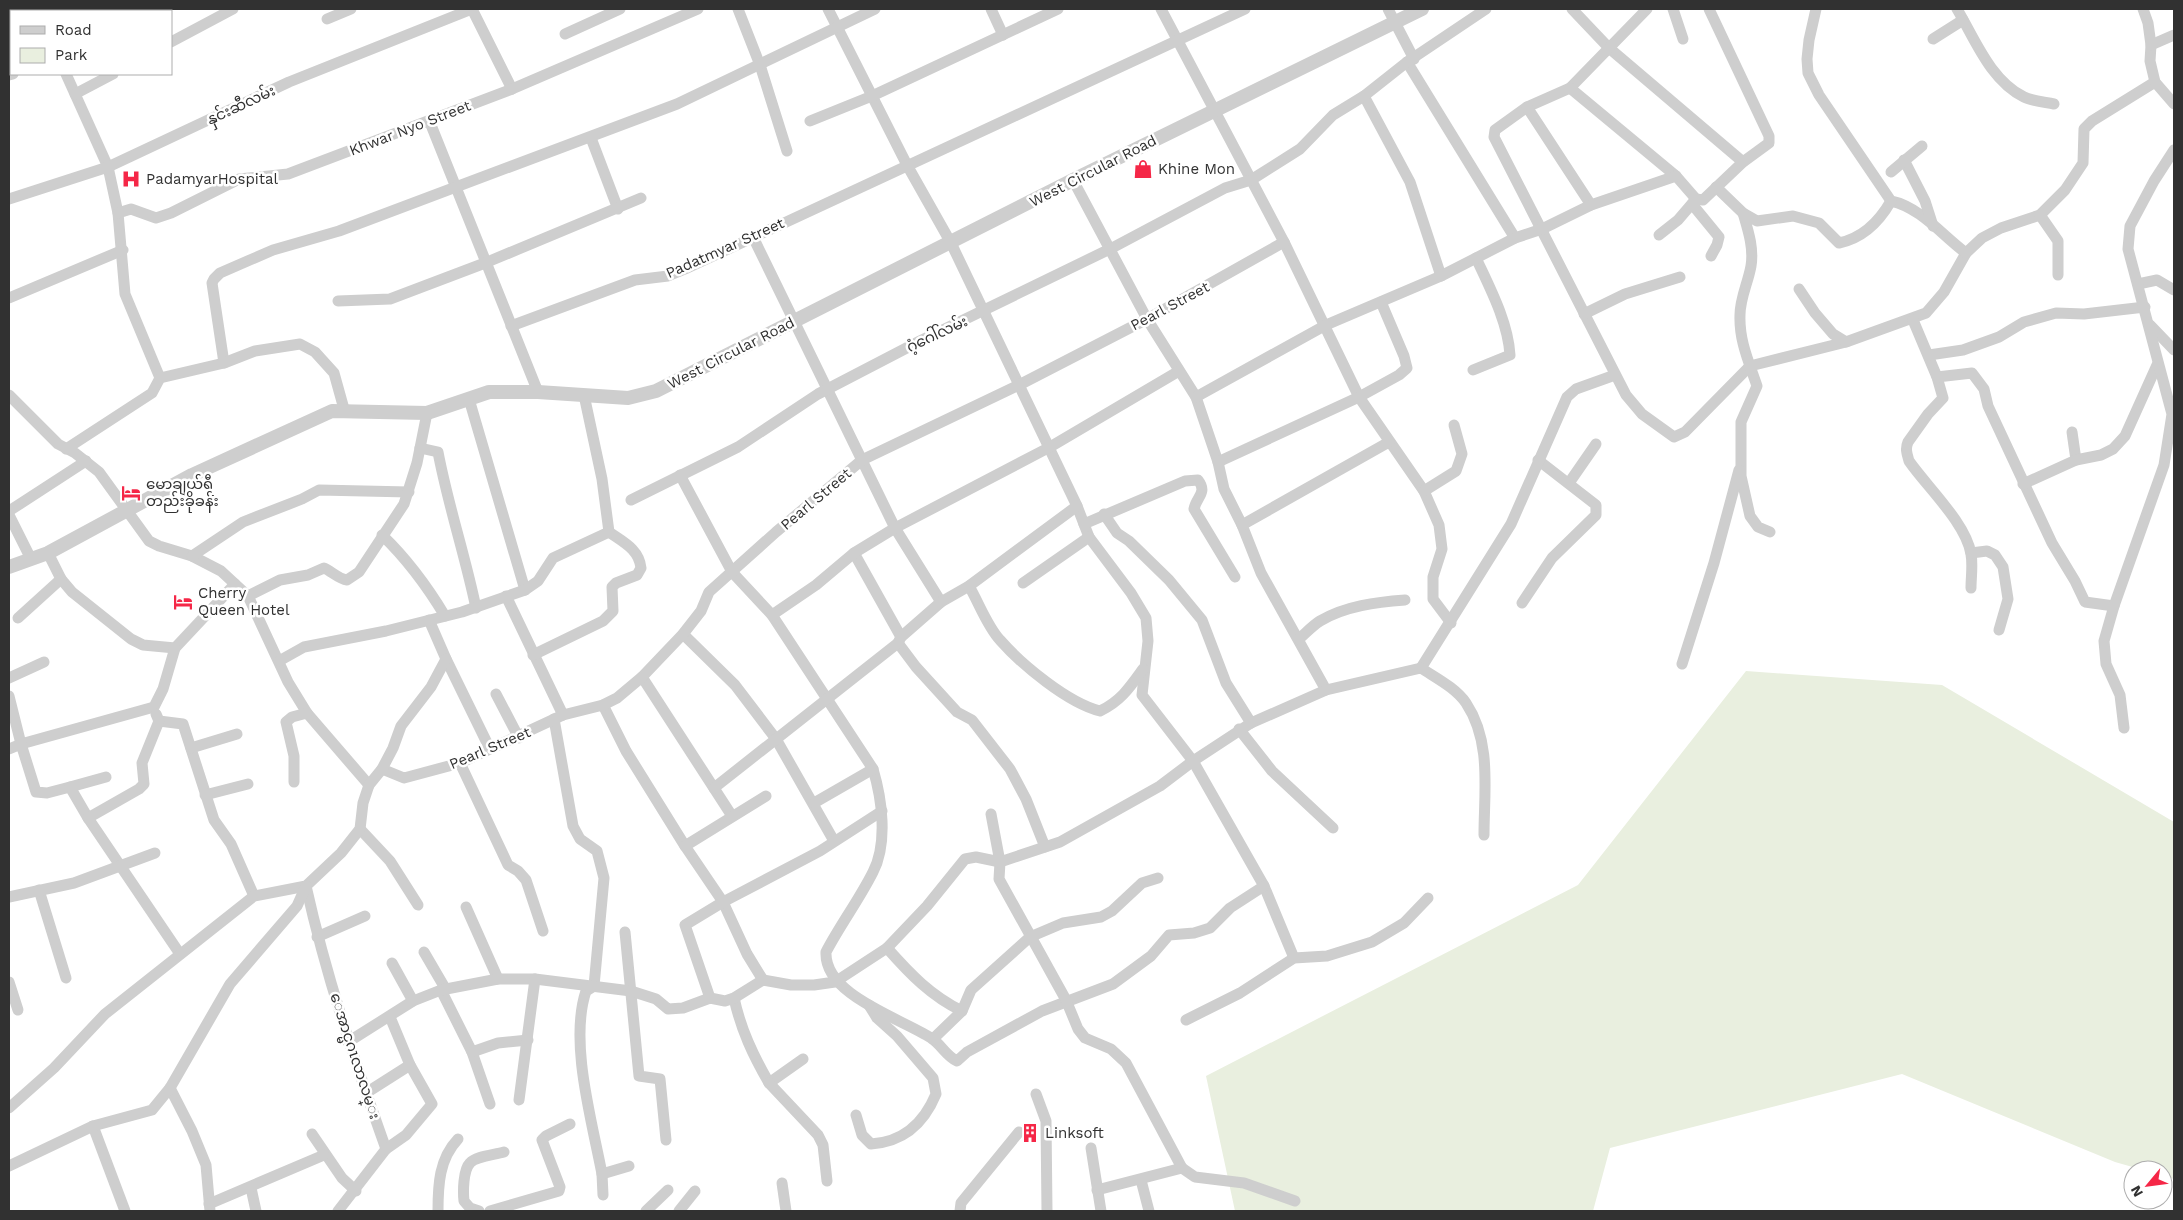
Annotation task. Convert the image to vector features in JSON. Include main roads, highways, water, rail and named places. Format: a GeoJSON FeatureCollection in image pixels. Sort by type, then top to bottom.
{"type":"FeatureCollection","features":[{"type":"Feature","properties":{"kind":"place","name":"Khine Mon"},"geometry":{"type":"Point","coordinates":[1143,169]}},
{"type":"Feature","properties":{"kind":"place","name":"PadamyarHospital"},"geometry":{"type":"Point","coordinates":[131,179]}},
{"type":"Feature","properties":{"kind":"place","name":"မောချယ်ရီ တည်းခိုခန်း"},"geometry":{"type":"Point","coordinates":[131,493]}},
{"type":"Feature","properties":{"kind":"place","name":"Cherry Queen Hotel"},"geometry":{"type":"Point","coordinates":[183,602]}},
{"type":"Feature","properties":{"kind":"place","name":"Linksoft"},"geometry":{"type":"Point","coordinates":[1030,1133]}}]}
